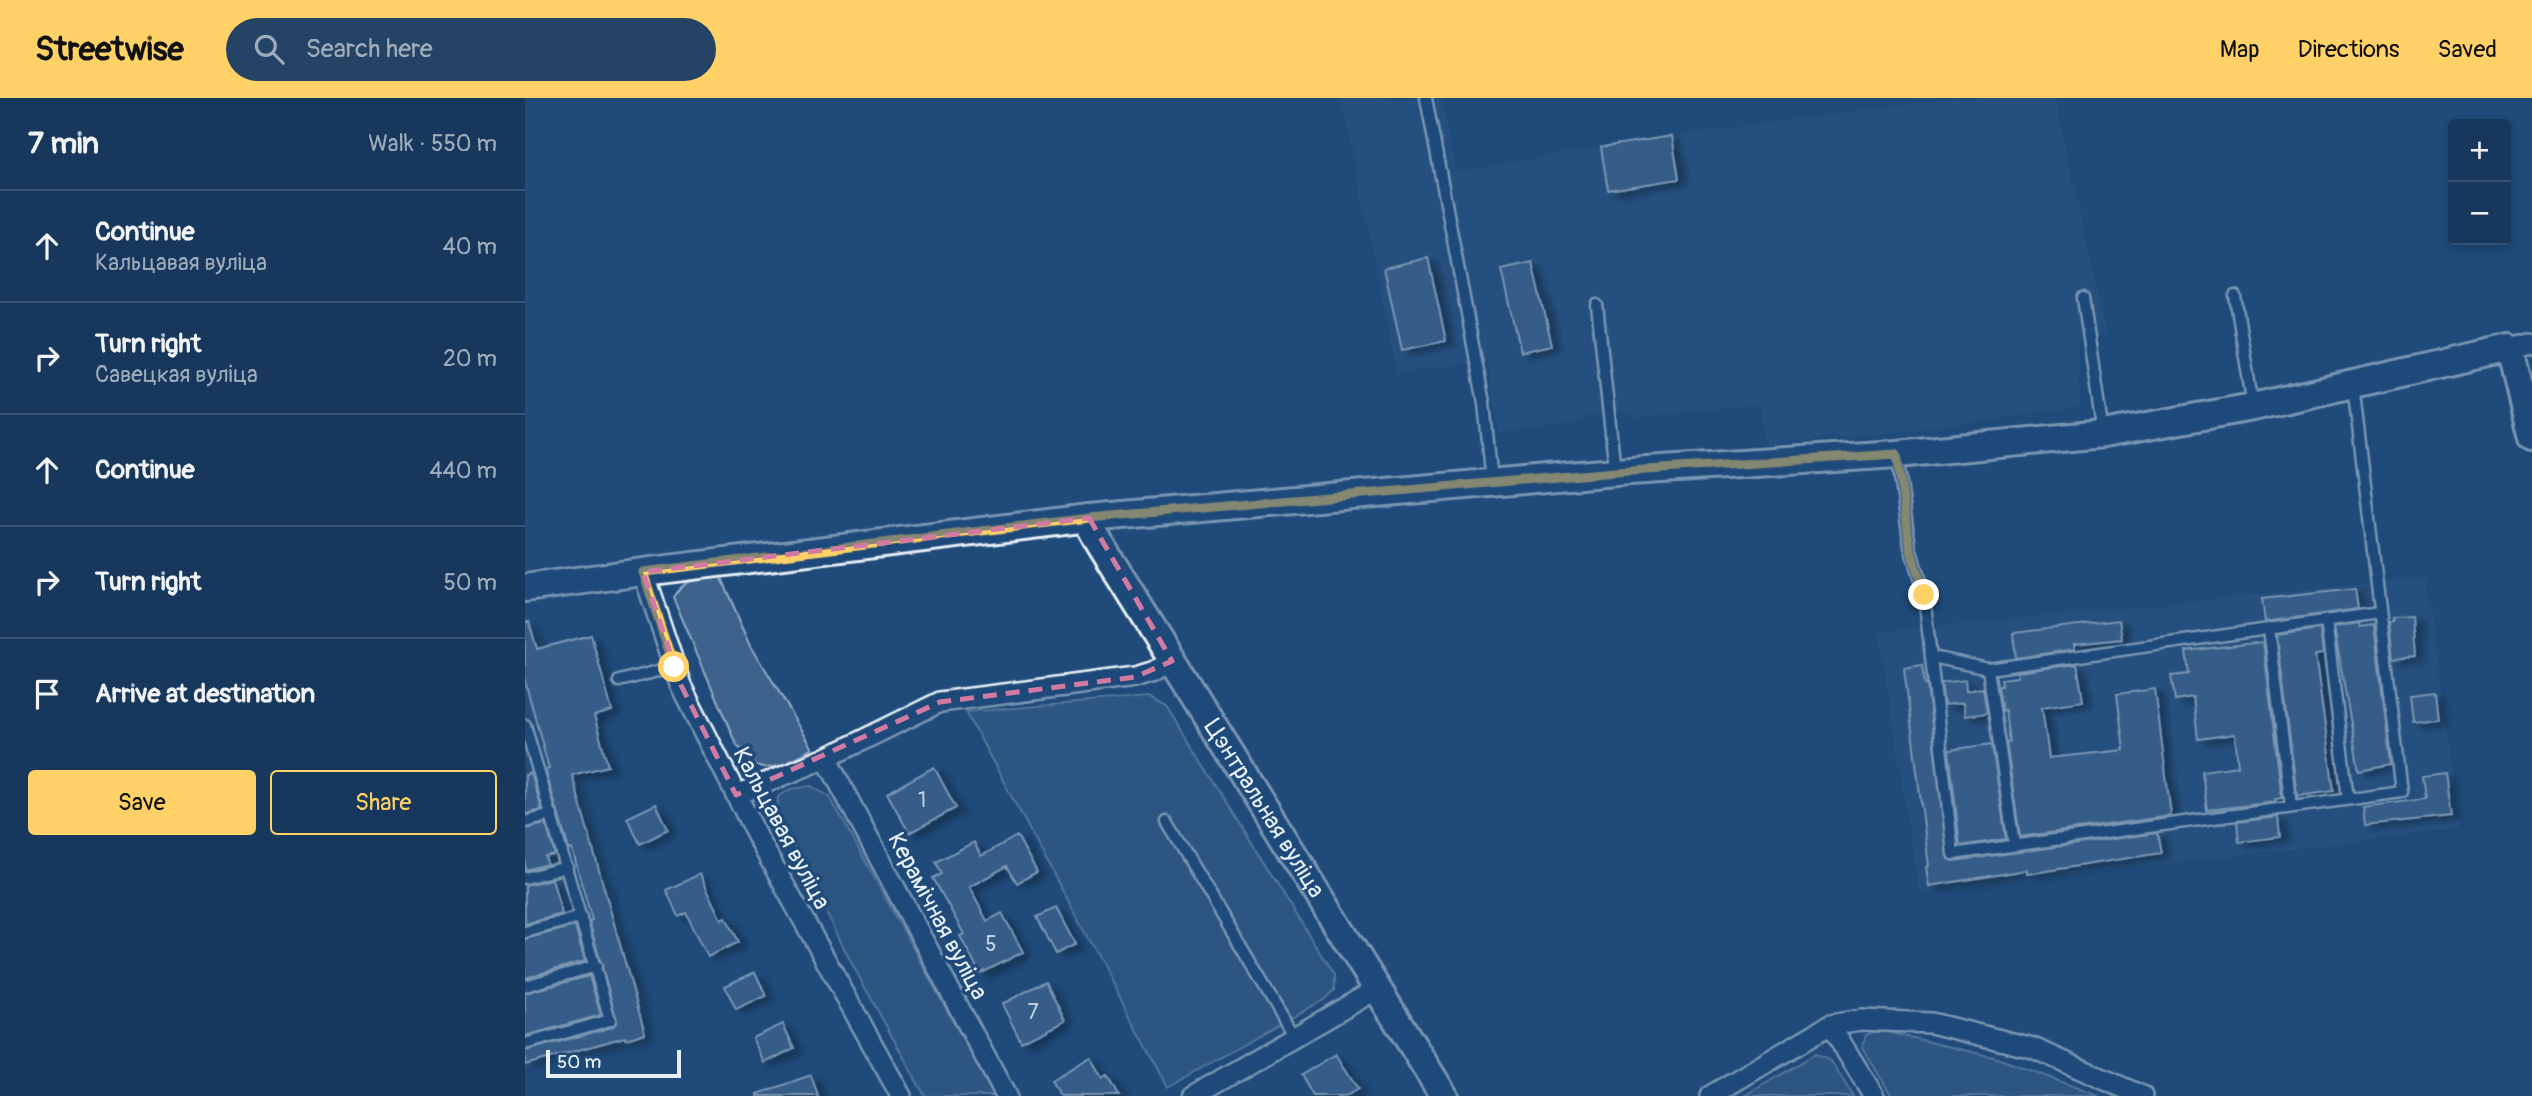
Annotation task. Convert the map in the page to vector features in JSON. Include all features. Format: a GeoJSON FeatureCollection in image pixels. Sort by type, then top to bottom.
{"type":"FeatureCollection","features":[{"type":"Feature","properties":{"kind":"street"},"geometry":{"type":"LineString","coordinates":[[525,588],[1089,518],[1615,472],[1897,454],[2103,434],[2253,407],[2521,345],[2532,438]]}},
{"type":"Feature","properties":{"kind":"street","name":"Цэнтральная вуліца"},"geometry":{"type":"LineString","coordinates":[[1089,518],[1091,528],[1172,661],[1444,1096]]}},
{"type":"Feature","properties":{"kind":"street","name":"Кальцавая вуліца"},"geometry":{"type":"LineString","coordinates":[[643,572],[681,685],[736,795],[901,1096]]}},
{"type":"Feature","properties":{"kind":"street"},"geometry":{"type":"LineString","coordinates":[[736,795],[826,758],[940,702],[1135,677],[1155,671],[1172,661]]}},
{"type":"Feature","properties":{"kind":"street","name":"Керамічная вуліца"},"geometry":{"type":"LineString","coordinates":[[826,758],[1006,1096]]}},
{"type":"Feature","properties":{"kind":"street"},"geometry":{"type":"LineString","coordinates":[[1193,1096],[1377,989]]}},
{"type":"Feature","properties":{"kind":"street"},"geometry":{"type":"LineString","coordinates":[[1710,1096],[1830,1025],[1860,1020],[1931,1023],[2033,1048],[2142,1096]]}},
{"type":"Feature","properties":{"kind":"street"},"geometry":{"type":"LineString","coordinates":[[1830,1025],[1874,1096]]}},
{"type":"Feature","properties":{"kind":"lane"},"geometry":{"type":"LineString","coordinates":[[1426,98],[1484,402],[1492,482]]}},
{"type":"Feature","properties":{"kind":"lane"},"geometry":{"type":"LineString","coordinates":[[2235,296],[2253,407]]}},
{"type":"Feature","properties":{"kind":"lane"},"geometry":{"type":"LineString","coordinates":[[2083,298],[2103,434]]}},
{"type":"Feature","properties":{"kind":"lane"},"geometry":{"type":"LineString","coordinates":[[1597,305],[1615,472]]}},
{"type":"Feature","properties":{"kind":"lane"},"geometry":{"type":"LineString","coordinates":[[1897,454],[1910,547],[1924,595],[1933,657],[1953,854],[2402,792],[2353,385]]}},
{"type":"Feature","properties":{"kind":"lane"},"geometry":{"type":"LineString","coordinates":[[1933,657],[1988,669],[2380,613]]}},
{"type":"Feature","properties":{"kind":"lane"},"geometry":{"type":"LineString","coordinates":[[2326,620],[2348,799]]}},
{"type":"Feature","properties":{"kind":"lane"},"geometry":{"type":"LineString","coordinates":[[2269,628],[2291,807]]}},
{"type":"Feature","properties":{"kind":"lane"},"geometry":{"type":"LineString","coordinates":[[619,681],[674,667]]}},
{"type":"Feature","properties":{"kind":"lane"},"geometry":{"type":"LineString","coordinates":[[1988,669],[2014,845]]}},
{"type":"Feature","properties":{"kind":"lane"},"geometry":{"type":"LineString","coordinates":[[525,725],[610,1020],[525,1044]]}},
{"type":"Feature","properties":{"kind":"lane"},"geometry":{"type":"LineString","coordinates":[[525,768],[537,765]]}},
{"type":"Feature","properties":{"kind":"lane"},"geometry":{"type":"LineString","coordinates":[[525,822],[552,815]]}},
{"type":"Feature","properties":{"kind":"lane"},"geometry":{"type":"LineString","coordinates":[[1167,822],[1294,1037]]}},
{"type":"Feature","properties":{"kind":"lane"},"geometry":{"type":"LineString","coordinates":[[525,878],[567,867]]}},
{"type":"Feature","properties":{"kind":"lane"},"geometry":{"type":"LineString","coordinates":[[525,932],[580,917]]}},
{"type":"Feature","properties":{"kind":"lane"},"geometry":{"type":"LineString","coordinates":[[525,986],[596,967]]}},
{"type":"Feature","properties":{"kind":"highlighted area"},"geometry":{"type":"Polygon","coordinates":[[[1089,518],[1172,661],[1135,677],[940,702],[736,795],[681,685],[643,572],[1089,518]]]}},
{"type":"Feature","properties":{"kind":"shaded area"},"geometry":{"type":"Polygon","coordinates":[[[1342,98],[1442,98],[1455,172],[1672,136],[1953,98],[2055,98],[2106,334],[2077,339],[2080,407],[1908,431],[1765,445],[1760,404],[1636,418],[1629,412],[1584,416],[1574,425],[1499,433],[1487,361],[1397,373],[1342,98]]]}},
{"type":"Feature","properties":{"kind":"shaded area"},"geometry":{"type":"Polygon","coordinates":[[[720,576],[751,645],[813,749],[780,764],[766,767],[755,765],[735,742],[673,597],[688,582],[720,576]]]}},
{"type":"Feature","properties":{"kind":"shaded area"},"geometry":{"type":"Polygon","coordinates":[[[2425,578],[2459,829],[1919,893],[1879,632],[2425,578]]]}},
{"type":"Feature","properties":{"kind":"shaded area"},"geometry":{"type":"Polygon","coordinates":[[[525,615],[539,627],[652,1038],[525,1071],[525,615]]]}},
{"type":"Feature","properties":{"kind":"shaded area"},"geometry":{"type":"Polygon","coordinates":[[[1150,697],[1167,706],[1334,975],[1334,990],[1325,999],[1168,1087],[966,712],[1150,697]]]}},
{"type":"Feature","properties":{"kind":"shaded area"},"geometry":{"type":"Polygon","coordinates":[[[811,786],[830,797],[994,1096],[925,1096],[852,964],[777,813],[778,797],[791,789],[811,786]]]}},
{"type":"Feature","properties":{"kind":"shaded area"},"geometry":{"type":"Polygon","coordinates":[[[1879,1030],[1997,1058],[2099,1096],[1892,1096],[1862,1047],[1866,1035],[1879,1030]]]}},
{"type":"Feature","properties":{"kind":"shaded area"},"geometry":{"type":"Polygon","coordinates":[[[1815,1054],[1831,1061],[1853,1096],[1745,1096],[1815,1054]]]}},
{"type":"Feature","properties":{"kind":"building"},"geometry":{"type":"Polygon","coordinates":[[[1672,136],[1679,179],[1608,190],[1601,147],[1672,136]]]}},
{"type":"Feature","properties":{"kind":"building"},"geometry":{"type":"Polygon","coordinates":[[[1428,258],[1446,341],[1402,350],[1384,268],[1428,258]]]}},
{"type":"Feature","properties":{"kind":"building"},"geometry":{"type":"Polygon","coordinates":[[[1533,263],[1552,345],[1520,352],[1501,270],[1533,263]]]}},
{"type":"Feature","properties":{"kind":"building"},"geometry":{"type":"Polygon","coordinates":[[[2355,589],[2358,609],[2265,622],[2262,599],[2355,589]]]}},
{"type":"Feature","properties":{"kind":"building"},"geometry":{"type":"Polygon","coordinates":[[[2412,617],[2415,656],[2393,658],[2389,622],[2393,622],[2392,618],[2412,617]]]}},
{"type":"Feature","properties":{"kind":"building"},"geometry":{"type":"Polygon","coordinates":[[[2119,620],[2122,639],[2074,644],[2075,649],[2016,658],[2013,633],[2119,620]]]}},
{"type":"Feature","properties":{"kind":"building"},"geometry":{"type":"Polygon","coordinates":[[[525,622],[529,622],[537,649],[591,635],[612,711],[594,716],[608,766],[572,775],[645,1033],[525,1065],[525,1051],[612,1027],[617,1021],[572,849],[569,850],[545,769],[549,768],[525,681],[525,622]]]}},
{"type":"Feature","properties":{"kind":"building"},"geometry":{"type":"Polygon","coordinates":[[[2359,623],[2360,627],[2374,625],[2391,764],[2359,770],[2334,627],[2359,623]]]}},
{"type":"Feature","properties":{"kind":"building"},"geometry":{"type":"Polygon","coordinates":[[[2320,629],[2323,654],[2315,655],[2334,791],[2297,796],[2277,635],[2320,629]]]}},
{"type":"Feature","properties":{"kind":"building"},"geometry":{"type":"Polygon","coordinates":[[[2263,642],[2282,798],[2275,799],[2276,802],[2207,810],[2202,771],[2238,766],[2235,734],[2198,739],[2193,697],[2175,700],[2171,676],[2189,674],[2186,651],[2263,642]]]}},
{"type":"Feature","properties":{"kind":"building"},"geometry":{"type":"Polygon","coordinates":[[[2077,664],[2083,701],[2042,707],[2049,758],[2124,750],[2117,694],[2155,689],[2171,816],[2020,837],[2006,742],[2009,742],[2005,710],[2002,711],[1998,686],[2002,686],[2001,679],[2018,677],[2017,672],[2077,664]]]}},
{"type":"Feature","properties":{"kind":"building"},"geometry":{"type":"Polygon","coordinates":[[[1922,665],[1927,685],[1948,859],[1954,861],[2157,833],[2161,853],[1929,886],[1926,867],[1929,866],[1904,668],[1922,665]]]}},
{"type":"Feature","properties":{"kind":"building"},"geometry":{"type":"Polygon","coordinates":[[[1965,680],[1966,691],[1983,688],[1987,713],[1965,716],[1963,703],[1944,705],[1941,683],[1965,680]]]}},
{"type":"Feature","properties":{"kind":"building"},"geometry":{"type":"Polygon","coordinates":[[[2435,692],[2438,719],[2413,722],[2410,695],[2435,692]]]}},
{"type":"Feature","properties":{"kind":"building"},"geometry":{"type":"Polygon","coordinates":[[[1992,744],[2006,839],[1960,846],[1949,750],[1992,744]]]}},
{"type":"Feature","properties":{"kind":"building"},"geometry":{"type":"Polygon","coordinates":[[[934,767],[956,808],[909,833],[887,793],[934,767]]]}},
{"type":"Feature","properties":{"kind":"building"},"geometry":{"type":"Polygon","coordinates":[[[531,773],[542,810],[525,814],[525,775],[531,773]]]}},
{"type":"Feature","properties":{"kind":"building"},"geometry":{"type":"Polygon","coordinates":[[[2445,773],[2451,816],[2365,825],[2363,807],[2425,799],[2422,776],[2445,773]]]}},
{"type":"Feature","properties":{"kind":"building"},"geometry":{"type":"Polygon","coordinates":[[[656,804],[668,830],[640,844],[627,818],[656,804]]]}},
{"type":"Feature","properties":{"kind":"building"},"geometry":{"type":"Polygon","coordinates":[[[2278,817],[2280,837],[2239,842],[2237,822],[2278,817]]]}},
{"type":"Feature","properties":{"kind":"building"},"geometry":{"type":"Polygon","coordinates":[[[546,824],[555,855],[545,857],[547,864],[525,870],[525,829],[546,824]]]}},
{"type":"Feature","properties":{"kind":"building"},"geometry":{"type":"Polygon","coordinates":[[[1017,836],[1037,872],[1017,883],[1007,866],[969,887],[987,921],[1002,913],[1023,952],[980,974],[960,936],[964,934],[933,878],[942,874],[936,862],[974,842],[981,856],[1017,836]]]}},
{"type":"Feature","properties":{"kind":"building"},"geometry":{"type":"Polygon","coordinates":[[[700,874],[722,920],[726,918],[738,942],[708,957],[686,912],[678,916],[666,890],[700,874]]]}},
{"type":"Feature","properties":{"kind":"building"},"geometry":{"type":"Polygon","coordinates":[[[552,879],[562,914],[525,924],[525,885],[552,879]]]}},
{"type":"Feature","properties":{"kind":"building"},"geometry":{"type":"Polygon","coordinates":[[[1056,908],[1075,944],[1056,954],[1037,917],[1056,908]]]}},
{"type":"Feature","properties":{"kind":"building"},"geometry":{"type":"Polygon","coordinates":[[[575,926],[585,961],[525,978],[525,939],[575,926]]]}},
{"type":"Feature","properties":{"kind":"building"},"geometry":{"type":"Polygon","coordinates":[[[755,972],[766,996],[736,1010],[725,986],[755,972]]]}},
{"type":"Feature","properties":{"kind":"building"},"geometry":{"type":"Polygon","coordinates":[[[589,976],[601,1015],[525,1036],[525,993],[589,976]]]}},
{"type":"Feature","properties":{"kind":"building"},"geometry":{"type":"Polygon","coordinates":[[[1046,981],[1065,1020],[1021,1042],[1002,1004],[1046,981]]]}},
{"type":"Feature","properties":{"kind":"building"},"geometry":{"type":"Polygon","coordinates":[[[783,1024],[794,1048],[765,1063],[753,1038],[783,1024]]]}},
{"type":"Feature","properties":{"kind":"building"},"geometry":{"type":"Polygon","coordinates":[[[1336,1054],[1358,1089],[1346,1096],[1313,1096],[1301,1075],[1336,1054]]]}},
{"type":"Feature","properties":{"kind":"building"},"geometry":{"type":"Polygon","coordinates":[[[1091,1057],[1103,1079],[1108,1076],[1119,1096],[1060,1096],[1051,1080],[1091,1057]]]}},
{"type":"Feature","properties":{"kind":"building"},"geometry":{"type":"Polygon","coordinates":[[[811,1075],[818,1096],[758,1096],[758,1094],[811,1075]]]}},
{"type":"Feature","properties":{"kind":"route"},"geometry":{"type":"LineString","coordinates":[[674,667],[643,572],[1089,518],[1615,472],[1897,454],[1910,547],[1924,595]]}}]}
